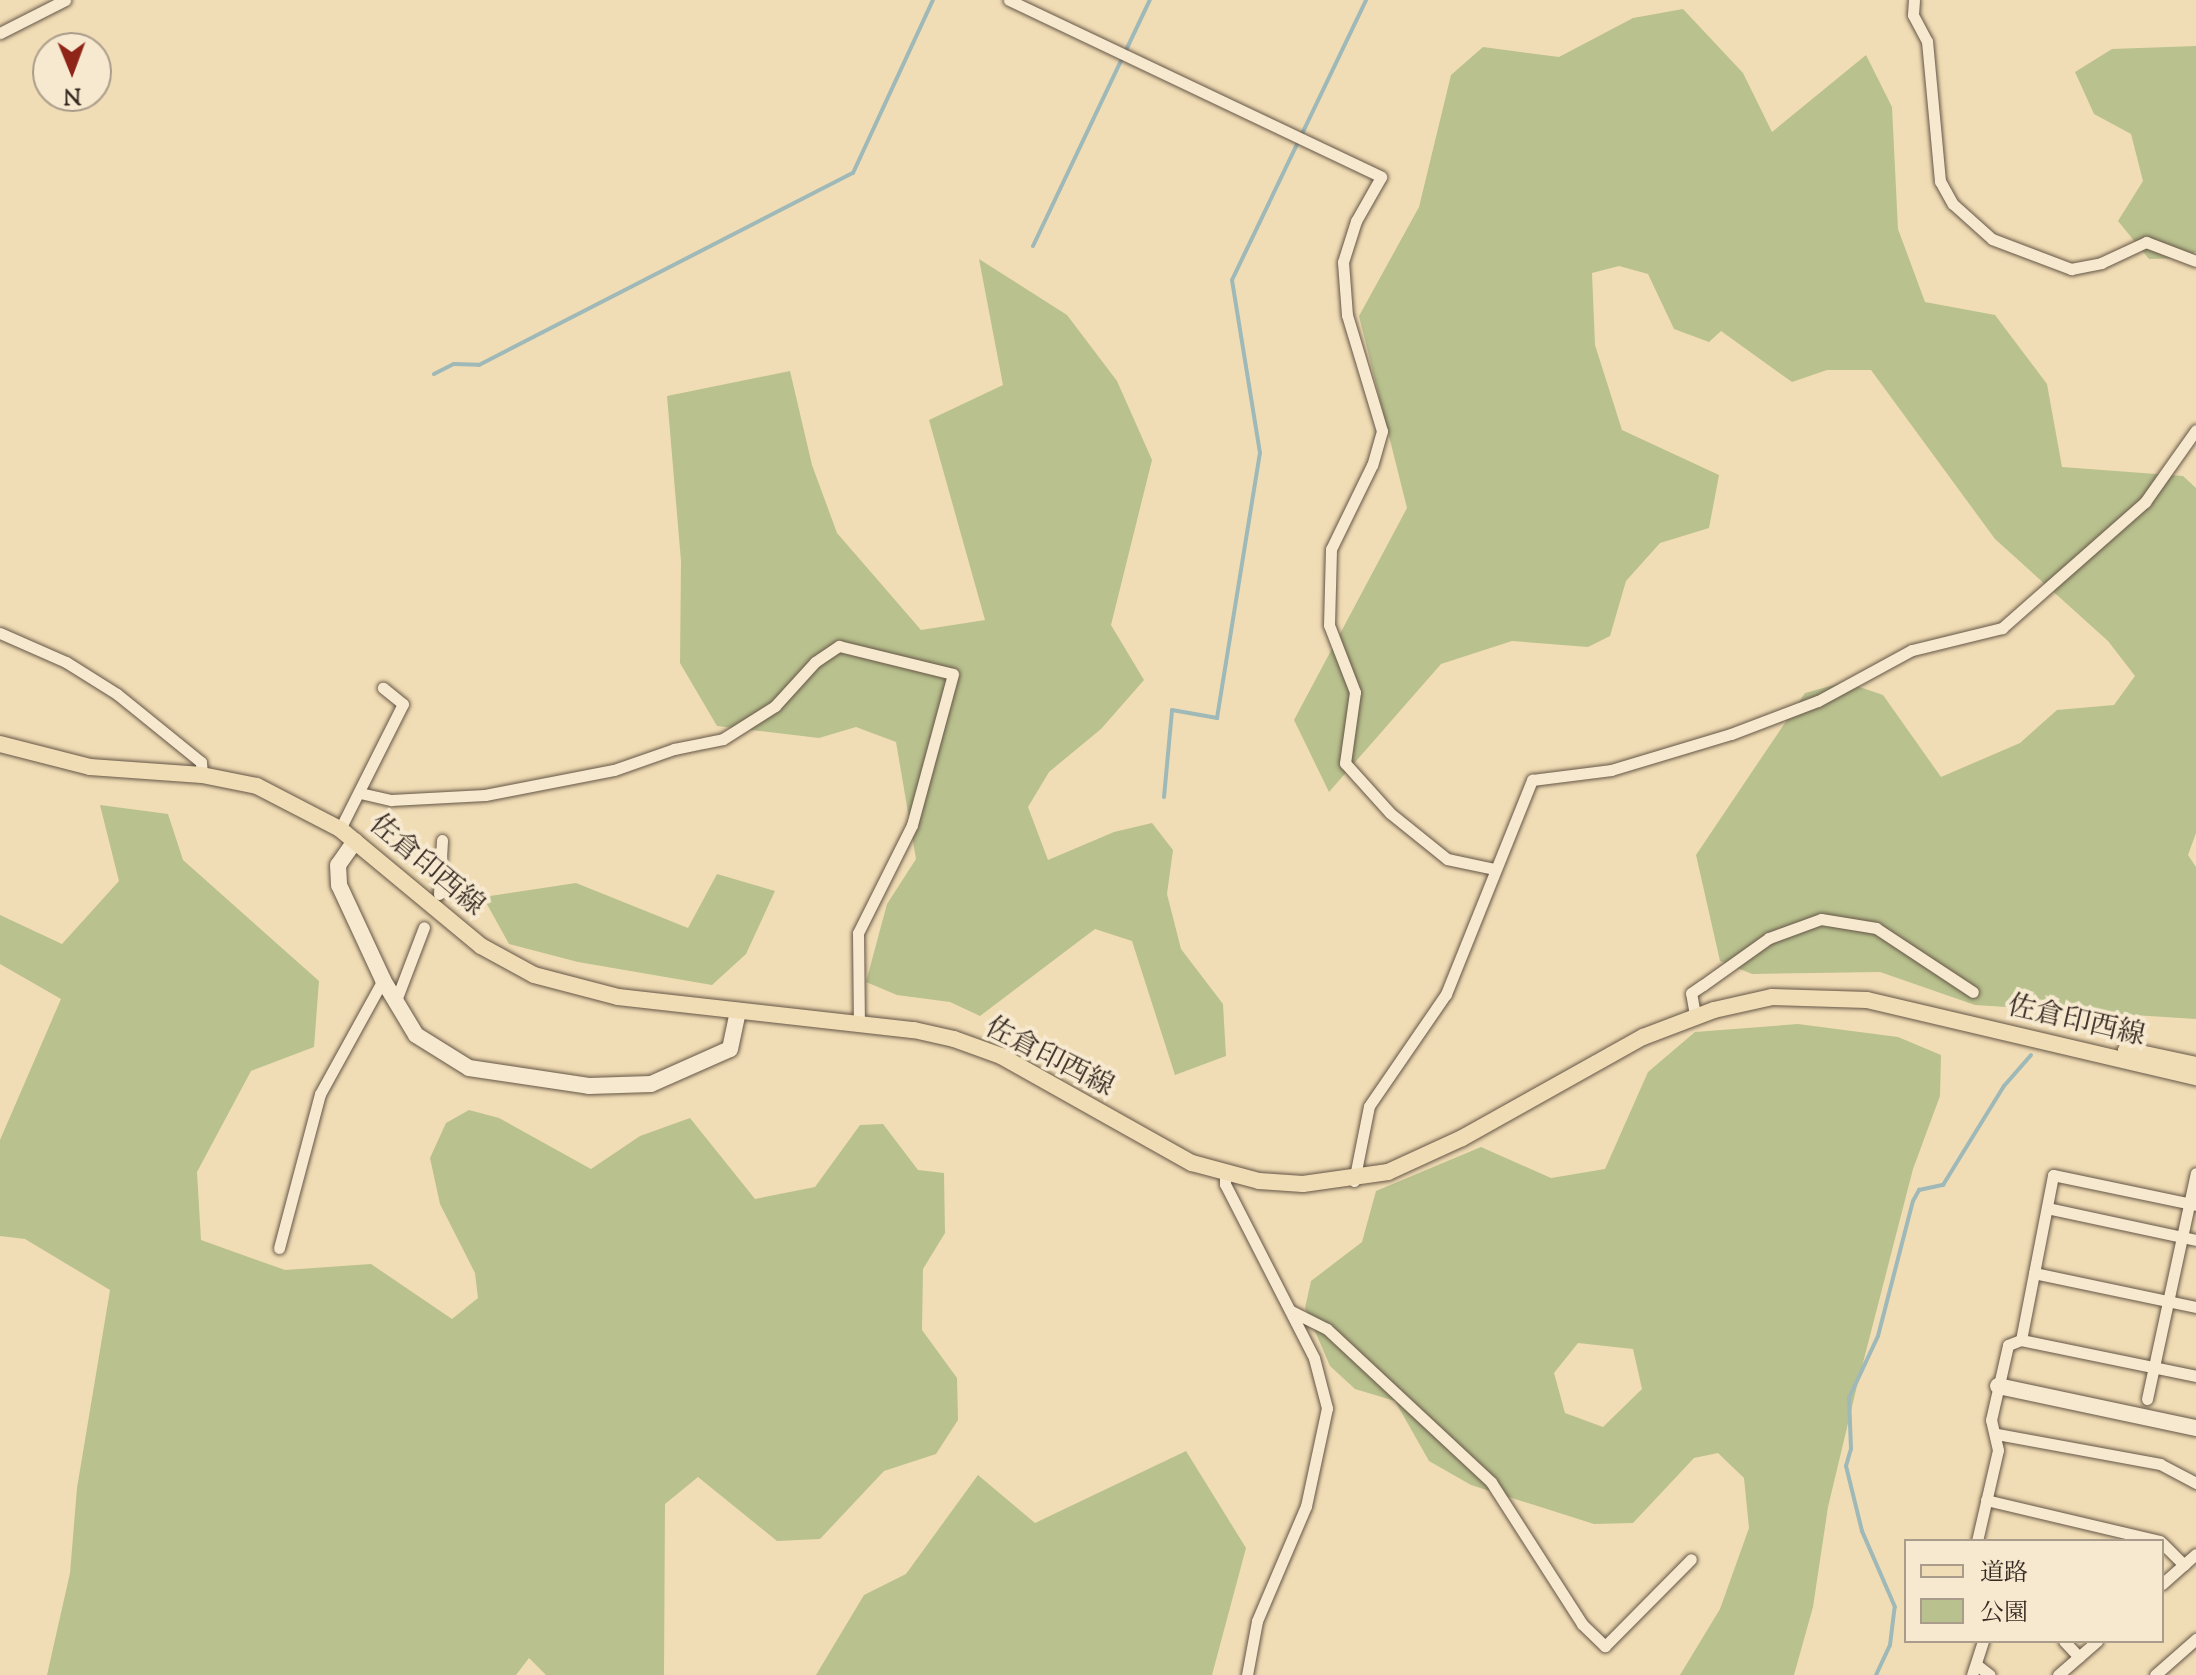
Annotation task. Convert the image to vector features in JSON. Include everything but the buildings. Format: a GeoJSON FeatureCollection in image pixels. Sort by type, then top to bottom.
{"type":"FeatureCollection","features":[{"type":"Feature","properties":{"kind":"main road","name":"佐倉印西線"},"geometry":{"type":"LineString","coordinates":[[0,744],[90,767],[202,775],[285,796],[340,829],[481,946],[534,975],[618,997],[859,1023],[954,1039],[1001,1056],[1143,1139],[1225,1174],[1303,1184],[1354,1181],[1426,1157],[1643,1037],[1695,1015],[1772,997],[1867,1000],[2196,1065]]}},
{"type":"Feature","properties":{"kind":"main road","name":"佐倉印西線"},"geometry":{"type":"LineString","coordinates":[[1944,1016],[2196,1077]]}},
{"type":"Feature","properties":{"kind":"street"},"geometry":{"type":"LineString","coordinates":[[0,33],[65,0]]}},
{"type":"Feature","properties":{"kind":"street"},"geometry":{"type":"LineString","coordinates":[[1009,0],[1381,177],[1356,221],[1343,262],[1347,315],[1382,431],[1372,465],[1331,549],[1329,625],[1355,692],[1345,763],[1390,813],[1447,859],[1495,869]]}},
{"type":"Feature","properties":{"kind":"street"},"geometry":{"type":"LineString","coordinates":[[1914,0],[1913,15],[1927,41],[1940,181],[1953,204],[1992,239],[2071,269],[2101,263],[2146,242],[2196,261]]}},
{"type":"Feature","properties":{"kind":"street"},"geometry":{"type":"LineString","coordinates":[[1354,1181],[1369,1106],[1446,994],[1532,780],[1611,770],[1731,734],[1818,701],[1912,650],[2002,628],[2145,502],[2196,430]]}},
{"type":"Feature","properties":{"kind":"street"},"geometry":{"type":"LineString","coordinates":[[0,633],[66,662],[117,694],[201,762],[202,775]]}},
{"type":"Feature","properties":{"kind":"street"},"geometry":{"type":"LineString","coordinates":[[360,793],[391,800],[485,795],[614,770],[665,751],[723,739],[775,706],[828,650],[839,646],[953,674],[912,825],[858,933],[859,1023]]}},
{"type":"Feature","properties":{"kind":"street"},"geometry":{"type":"LineString","coordinates":[[340,829],[403,704],[383,688]]}},
{"type":"Feature","properties":{"kind":"street"},"geometry":{"type":"LineString","coordinates":[[439,894],[437,850],[442,840]]}},
{"type":"Feature","properties":{"kind":"street"},"geometry":{"type":"LineString","coordinates":[[355,841],[338,865],[339,885],[383,980],[416,1035],[469,1068],[589,1086],[651,1084],[721,1056],[734,1038],[738,1011]]}},
{"type":"Feature","properties":{"kind":"street"},"geometry":{"type":"LineString","coordinates":[[1695,1015],[1691,993],[1769,938],[1821,919],[1876,928],[1973,992]]}},
{"type":"Feature","properties":{"kind":"street"},"geometry":{"type":"LineString","coordinates":[[395,1003],[424,927]]}},
{"type":"Feature","properties":{"kind":"street"},"geometry":{"type":"LineString","coordinates":[[279,1248],[320,1094],[383,980]]}},
{"type":"Feature","properties":{"kind":"street"},"geometry":{"type":"LineString","coordinates":[[2147,1399],[2182,1237],[2193,1205],[2196,1173]]}},
{"type":"Feature","properties":{"kind":"street"},"geometry":{"type":"LineString","coordinates":[[1225,1174],[1225,1184],[1314,1358],[1327,1408],[1325,1425],[1309,1472],[1306,1506],[1257,1621],[1247,1675]]}},
{"type":"Feature","properties":{"kind":"street"},"geometry":{"type":"LineString","coordinates":[[2021,1340],[2053,1175],[2193,1205]]}},
{"type":"Feature","properties":{"kind":"street"},"geometry":{"type":"LineString","coordinates":[[2047,1208],[2196,1240]]}},
{"type":"Feature","properties":{"kind":"street"},"geometry":{"type":"LineString","coordinates":[[2034,1273],[2196,1307]]}},
{"type":"Feature","properties":{"kind":"street"},"geometry":{"type":"LineString","coordinates":[[1291,1311],[1327,1329],[1491,1482],[1582,1624],[1605,1646],[1691,1559]]}},
{"type":"Feature","properties":{"kind":"street"},"geometry":{"type":"LineString","coordinates":[[1977,1539],[1997,1434],[1991,1420],[2008,1345],[2021,1340],[2196,1376]]}},
{"type":"Feature","properties":{"kind":"street"},"geometry":{"type":"LineString","coordinates":[[1998,1386],[2196,1428]]}},
{"type":"Feature","properties":{"kind":"street"},"geometry":{"type":"LineString","coordinates":[[1997,1434],[2160,1464],[2196,1483]]}},
{"type":"Feature","properties":{"kind":"street"},"geometry":{"type":"LineString","coordinates":[[1986,1500],[2148,1539]]}},
{"type":"Feature","properties":{"kind":"street"},"geometry":{"type":"LineString","coordinates":[[2164,1545],[2184,1565]]}},
{"type":"Feature","properties":{"kind":"street"},"geometry":{"type":"LineString","coordinates":[[2164,1582],[2196,1554]]}},
{"type":"Feature","properties":{"kind":"street"},"geometry":{"type":"LineString","coordinates":[[2155,1675],[2196,1639]]}},
{"type":"Feature","properties":{"kind":"street"},"geometry":{"type":"LineString","coordinates":[[1982,1643],[1974,1670],[1990,1675]]}},
{"type":"Feature","properties":{"kind":"street"},"geometry":{"type":"LineString","coordinates":[[2066,1643],[2079,1657]]}},
{"type":"Feature","properties":{"kind":"street"},"geometry":{"type":"LineString","coordinates":[[2058,1675],[2095,1643]]}},
{"type":"Feature","properties":{"kind":"green space"},"geometry":{"type":"Polygon","coordinates":[[[1683,9],[1743,73],[1772,132],[1866,55],[1892,107],[1898,229],[1925,302],[1995,315],[2047,384],[2062,467],[2183,476],[2196,488],[2196,833],[2188,855],[2196,867],[2196,1019],[1975,1005],[1880,972],[1752,974],[1720,961],[1696,855],[1805,693],[1845,682],[1883,695],[1941,777],[2020,743],[2057,710],[2114,705],[2135,676],[2108,641],[1995,539],[1871,370],[1827,370],[1792,382],[1721,331],[1709,342],[1674,329],[1648,274],[1619,266],[1592,273],[1595,345],[1622,430],[1719,475],[1709,528],[1660,543],[1626,581],[1610,636],[1588,647],[1512,641],[1441,664],[1329,792],[1294,720],[1407,508],[1359,316],[1419,207],[1451,75],[1483,47],[1559,57],[1633,18],[1683,9]]]}},
{"type":"Feature","properties":{"kind":"green space"},"geometry":{"type":"Polygon","coordinates":[[[2196,46],[2196,252],[2183,258],[2149,259],[2118,221],[2143,181],[2131,134],[2094,114],[2075,72],[2112,49],[2196,46]]]}},
{"type":"Feature","properties":{"kind":"green space"},"geometry":{"type":"Polygon","coordinates":[[[979,259],[1067,315],[1117,381],[1152,460],[1111,625],[1144,680],[1101,729],[1049,772],[1028,807],[1048,860],[1114,832],[1152,823],[1173,850],[1167,894],[1181,949],[1223,1004],[1226,1056],[1175,1075],[1132,941],[1095,929],[980,1016],[950,1002],[897,995],[866,982],[887,904],[916,859],[896,742],[856,727],[819,738],[717,726],[680,663],[681,561],[667,396],[790,371],[812,465],[837,533],[921,630],[985,620],[929,420],[1003,385],[979,259]]]}},
{"type":"Feature","properties":{"kind":"green space"},"geometry":{"type":"Polygon","coordinates":[[[100,805],[168,814],[183,860],[319,981],[314,1047],[251,1071],[197,1172],[201,1240],[285,1270],[371,1264],[452,1319],[478,1298],[475,1273],[440,1204],[430,1158],[446,1123],[469,1110],[499,1118],[591,1169],[640,1136],[690,1118],[755,1199],[815,1187],[860,1125],[883,1124],[918,1170],[944,1173],[945,1233],[923,1269],[922,1330],[957,1378],[958,1420],[936,1454],[884,1471],[820,1539],[777,1541],[698,1477],[665,1504],[664,1675],[546,1675],[529,1658],[516,1675],[47,1675],[70,1573],[77,1488],[110,1290],[25,1239],[0,1236],[0,1140],[61,999],[0,964],[0,915],[62,944],[119,881],[100,805]]]}},
{"type":"Feature","properties":{"kind":"green space"},"geometry":{"type":"Polygon","coordinates":[[[717,874],[775,891],[746,954],[712,985],[578,962],[509,944],[483,897],[576,883],[688,928],[717,874]]]}},
{"type":"Feature","properties":{"kind":"green space"},"geometry":{"type":"Polygon","coordinates":[[[1798,1024],[1898,1037],[1941,1055],[1940,1096],[1913,1169],[1856,1390],[1828,1507],[1813,1607],[1794,1675],[1680,1675],[1720,1609],[1749,1528],[1744,1478],[1718,1453],[1694,1458],[1633,1523],[1594,1524],[1471,1485],[1429,1461],[1395,1401],[1355,1389],[1330,1366],[1305,1308],[1311,1281],[1362,1242],[1376,1191],[1481,1147],[1551,1178],[1605,1169],[1648,1072],[1695,1032],[1798,1024]],[[1578,1343],[1554,1373],[1565,1413],[1603,1427],[1642,1389],[1633,1349],[1578,1343]]]}},
{"type":"Feature","properties":{"kind":"green space"},"geometry":{"type":"Polygon","coordinates":[[[1186,1451],[1246,1548],[1212,1675],[816,1675],[864,1595],[906,1574],[978,1475],[1035,1523],[1186,1451]]]}},
{"type":"Feature","properties":{"kind":"waterway"},"geometry":{"type":"LineString","coordinates":[[434,374],[454,364],[479,365],[853,173],[933,0]]}},
{"type":"Feature","properties":{"kind":"waterway"},"geometry":{"type":"LineString","coordinates":[[1033,246],[1150,0]]}},
{"type":"Feature","properties":{"kind":"waterway"},"geometry":{"type":"LineString","coordinates":[[1164,797],[1172,710],[1217,718],[1260,453],[1232,280],[1366,0]]}},
{"type":"Feature","properties":{"kind":"waterway"},"geometry":{"type":"LineString","coordinates":[[1876,1675],[1890,1645],[1895,1607],[1862,1531],[1846,1466],[1851,1449],[1849,1398],[1878,1336],[1913,1201],[1919,1190],[1943,1185],[2004,1086],[2031,1055]]}}]}
